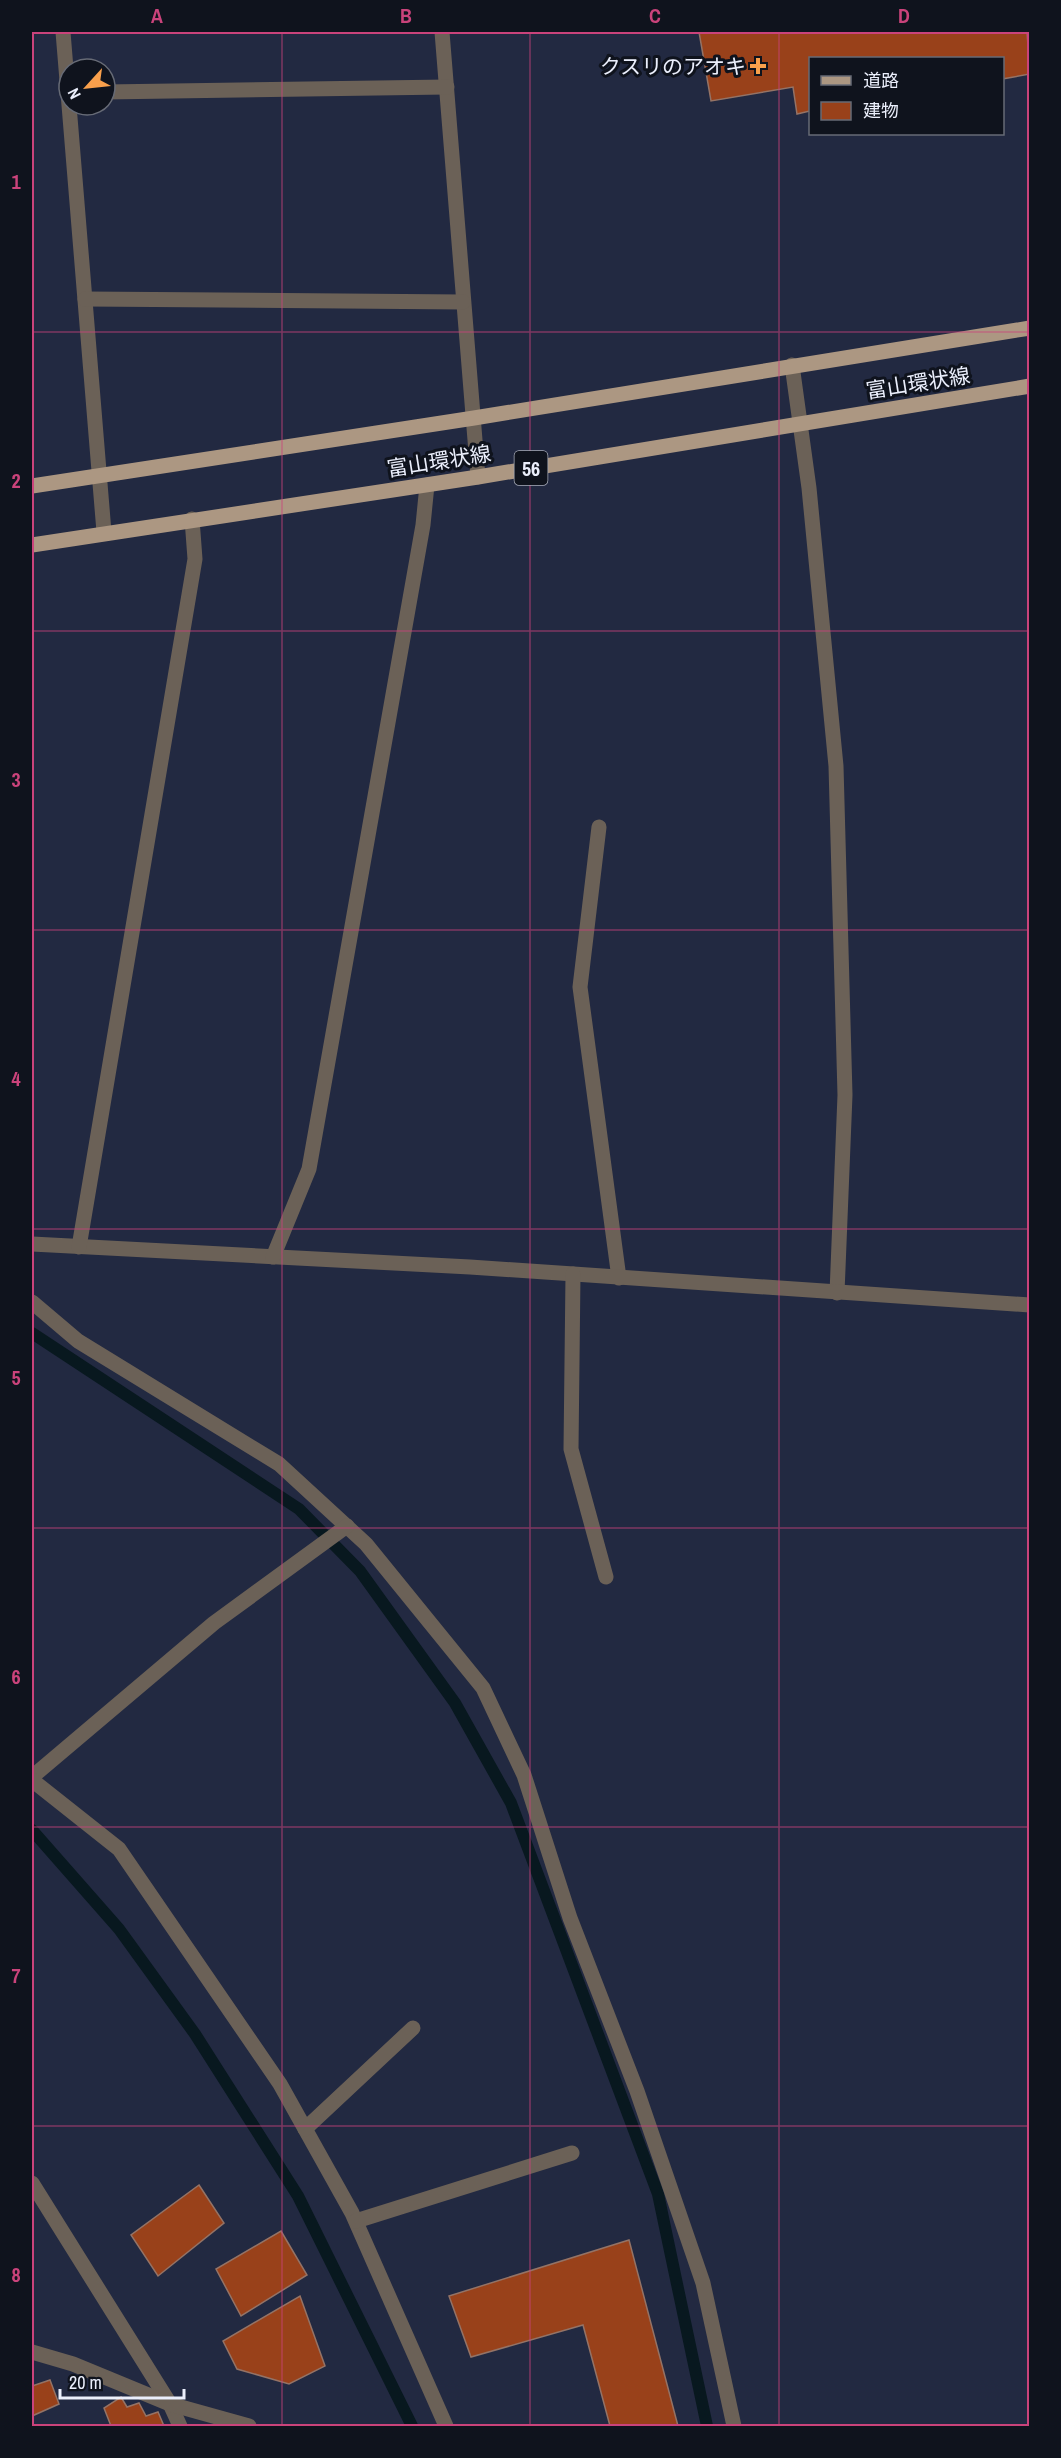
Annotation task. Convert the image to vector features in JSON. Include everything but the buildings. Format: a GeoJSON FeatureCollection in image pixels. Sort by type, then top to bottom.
{"type":"FeatureCollection","features":[{"type":"Feature","properties":{"kind":"main road","name":"富山環状線"},"geometry":{"type":"LineString","coordinates":[[32,486],[474,418],[1029,328]]}},
{"type":"Feature","properties":{"kind":"main road","name":"富山環状線"},"geometry":{"type":"LineString","coordinates":[[32,545],[104,532],[478,477],[1029,386]]}},
{"type":"Feature","properties":{"kind":"street"},"geometry":{"type":"LineString","coordinates":[[63,32],[65,57]]}},
{"type":"Feature","properties":{"kind":"street"},"geometry":{"type":"LineString","coordinates":[[442,32],[478,477]]}},
{"type":"Feature","properties":{"kind":"street"},"geometry":{"type":"LineString","coordinates":[[117,92],[447,87]]}},
{"type":"Feature","properties":{"kind":"street"},"geometry":{"type":"LineString","coordinates":[[70,117],[104,532]]}},
{"type":"Feature","properties":{"kind":"street"},"geometry":{"type":"LineString","coordinates":[[85,299],[463,302]]}},
{"type":"Feature","properties":{"kind":"street"},"geometry":{"type":"LineString","coordinates":[[792,365],[809,489],[836,766],[845,1095],[837,1293]]}},
{"type":"Feature","properties":{"kind":"street"},"geometry":{"type":"LineString","coordinates":[[273,1257],[309,1169],[423,525],[427,484]]}},
{"type":"Feature","properties":{"kind":"street"},"geometry":{"type":"LineString","coordinates":[[79,1247],[195,558],[192,519]]}},
{"type":"Feature","properties":{"kind":"street"},"geometry":{"type":"LineString","coordinates":[[599,826],[580,987],[619,1278]]}},
{"type":"Feature","properties":{"kind":"street"},"geometry":{"type":"LineString","coordinates":[[32,1244],[573,1274],[1029,1305]]}},
{"type":"Feature","properties":{"kind":"street"},"geometry":{"type":"LineString","coordinates":[[573,1274],[571,1449],[606,1577]]}},
{"type":"Feature","properties":{"kind":"street"},"geometry":{"type":"LineString","coordinates":[[32,1302],[78,1341],[279,1464],[343,1529],[366,1544],[483,1688],[524,1775],[570,1918],[638,2091],[703,2283],[734,2427]]}},
{"type":"Feature","properties":{"kind":"street"},"geometry":{"type":"LineString","coordinates":[[343,1529],[214,1623],[32,1779],[119,1850],[280,2084],[356,2221],[446,2427]]}},
{"type":"Feature","properties":{"kind":"street"},"geometry":{"type":"LineString","coordinates":[[305,2129],[413,2028]]}},
{"type":"Feature","properties":{"kind":"street"},"geometry":{"type":"LineString","coordinates":[[356,2221],[572,2153]]}},
{"type":"Feature","properties":{"kind":"street"},"geometry":{"type":"LineString","coordinates":[[32,2183],[170,2404],[180,2427]]}},
{"type":"Feature","properties":{"kind":"street"},"geometry":{"type":"LineString","coordinates":[[32,2352],[73,2364],[170,2404],[249,2427]]}},
{"type":"Feature","properties":{"kind":"waterway"},"geometry":{"type":"LineString","coordinates":[[32,1333],[299,1509],[360,1571],[455,1703],[511,1803],[658,2194],[707,2426]]}},
{"type":"Feature","properties":{"kind":"waterway"},"geometry":{"type":"LineString","coordinates":[[32,1830],[119,1929],[195,2034],[298,2196],[412,2426]]}},
{"type":"Feature","properties":{"kind":"place","name":"クスリのアオキ"},"geometry":{"type":"Point","coordinates":[758,66]}}]}
